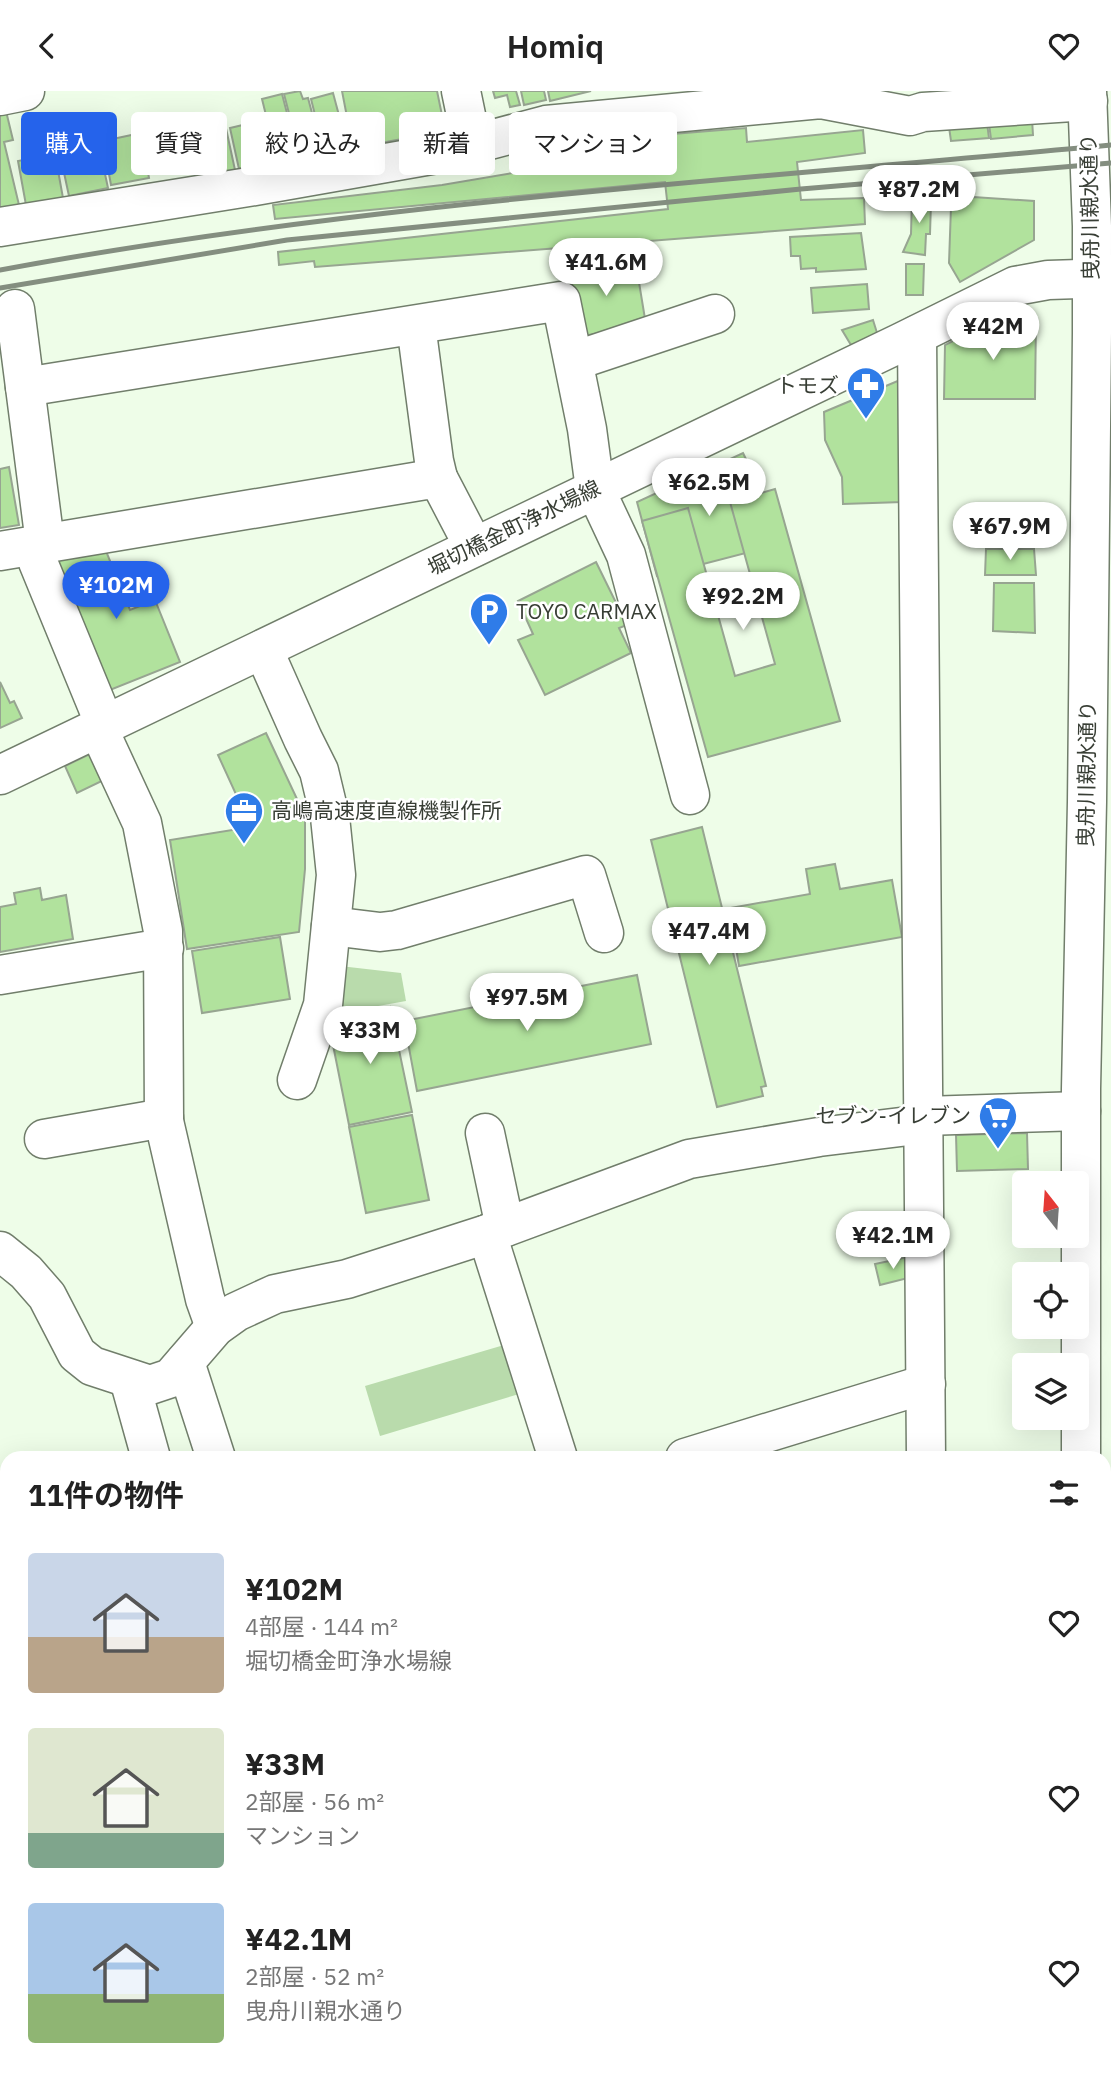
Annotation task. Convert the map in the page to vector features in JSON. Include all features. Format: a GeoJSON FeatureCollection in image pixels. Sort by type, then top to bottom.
{"type":"FeatureCollection","features":[{"type":"Feature","properties":{"kind":"street"},"geometry":{"type":"LineString","coordinates":[[0,96],[25,91]]}},
{"type":"Feature","properties":{"kind":"street"},"geometry":{"type":"LineString","coordinates":[[461,91],[465,112]]}},
{"type":"Feature","properties":{"kind":"street"},"geometry":{"type":"LineString","coordinates":[[495,138],[546,125],[821,99],[910,116],[923,112],[1088,96]]}},
{"type":"Feature","properties":{"kind":"street","name":"曳舟川親水通り"},"geometry":{"type":"LineString","coordinates":[[1081,1451],[1091,1128],[1087,802],[1101,277],[1088,96]]}},
{"type":"Feature","properties":{"kind":"street"},"geometry":{"type":"LineString","coordinates":[[0,227],[399,161]]}},
{"type":"Feature","properties":{"kind":"street","name":"堀切橋金町浄水場線"},"geometry":{"type":"LineString","coordinates":[[0,775],[1015,286],[1101,277]]}},
{"type":"Feature","properties":{"kind":"street"},"geometry":{"type":"LineString","coordinates":[[25,387],[561,301],[595,489],[626,555],[690,795]]}},
{"type":"Feature","properties":{"kind":"street"},"geometry":{"type":"LineString","coordinates":[[15,309],[25,387],[27,546],[38,562],[142,823],[164,948],[164,1118],[205,1299],[215,1327]]}},
{"type":"Feature","properties":{"kind":"street"},"geometry":{"type":"LineString","coordinates":[[574,362],[715,314]]}},
{"type":"Feature","properties":{"kind":"street"},"geometry":{"type":"LineString","coordinates":[[416,325],[438,478],[474,547]]}},
{"type":"Feature","properties":{"kind":"street"},"geometry":{"type":"LineString","coordinates":[[917,335],[926,1451]]}},
{"type":"Feature","properties":{"kind":"street"},"geometry":{"type":"LineString","coordinates":[[27,546],[438,478]]}},
{"type":"Feature","properties":{"kind":"street"},"geometry":{"type":"LineString","coordinates":[[263,649],[319,771],[330,817],[336,875],[323,1005],[297,1080]]}},
{"type":"Feature","properties":{"kind":"street"},"geometry":{"type":"LineString","coordinates":[[331,926],[380,932],[397,930],[586,875],[604,933]]}},
{"type":"Feature","properties":{"kind":"street"},"geometry":{"type":"LineString","coordinates":[[0,975],[164,948]]}},
{"type":"Feature","properties":{"kind":"street"},"geometry":{"type":"LineString","coordinates":[[44,1139],[164,1118]]}},
{"type":"Feature","properties":{"kind":"street"},"geometry":{"type":"LineString","coordinates":[[0,1251],[26,1272],[47,1296],[78,1354],[92,1366],[150,1385],[171,1378],[215,1327],[236,1312],[275,1294],[346,1279],[496,1231],[689,1159],[925,1120],[1091,1128]]}},
{"type":"Feature","properties":{"kind":"street"},"geometry":{"type":"LineString","coordinates":[[485,1133],[496,1231],[556,1451]]}},
{"type":"Feature","properties":{"kind":"street"},"geometry":{"type":"LineString","coordinates":[[185,1362],[214,1451]]}},
{"type":"Feature","properties":{"kind":"street"},"geometry":{"type":"LineString","coordinates":[[129,1379],[150,1451]]}},
{"type":"Feature","properties":{"kind":"street"},"geometry":{"type":"LineString","coordinates":[[715,1451],[926,1384]]}},
{"type":"Feature","properties":{"kind":"green space"},"geometry":{"type":"Polygon","coordinates":[[[340,966],[401,973],[406,1001],[334,1014],[340,966]]]}},
{"type":"Feature","properties":{"kind":"green space"},"geometry":{"type":"Polygon","coordinates":[[[504,1345],[519,1394],[380,1436],[365,1386],[504,1345]]]}},
{"type":"Feature","properties":{"kind":"building"},"geometry":{"type":"Polygon","coordinates":[[[300,91],[303,99],[308,98],[312,112],[289,112],[284,94],[300,91]]]}},
{"type":"Feature","properties":{"kind":"building"},"geometry":{"type":"Polygon","coordinates":[[[342,91],[437,91],[441,112],[399,112],[399,140],[385,142],[385,112],[346,112],[342,91]]]}},
{"type":"Feature","properties":{"kind":"building"},"geometry":{"type":"Polygon","coordinates":[[[493,91],[516,91],[520,105],[510,107],[507,95],[495,98],[493,91]]]}},
{"type":"Feature","properties":{"kind":"building"},"geometry":{"type":"Polygon","coordinates":[[[521,91],[544,91],[546,100],[524,105],[521,91]]]}},
{"type":"Feature","properties":{"kind":"building"},"geometry":{"type":"Polygon","coordinates":[[[548,91],[591,91],[550,101],[548,91]]]}},
{"type":"Feature","properties":{"kind":"building"},"geometry":{"type":"Polygon","coordinates":[[[333,93],[338,112],[314,112],[311,99],[333,93]]]}},
{"type":"Feature","properties":{"kind":"building"},"geometry":{"type":"Polygon","coordinates":[[[282,94],[287,112],[265,112],[262,99],[282,94]]]}},
{"type":"Feature","properties":{"kind":"building"},"geometry":{"type":"Polygon","coordinates":[[[6,111],[13,140],[4,142],[19,205],[0,210],[0,113],[6,111]]]}},
{"type":"Feature","properties":{"kind":"building"},"geometry":{"type":"Polygon","coordinates":[[[1032,119],[1033,135],[991,139],[989,124],[1032,119]]]}},
{"type":"Feature","properties":{"kind":"building"},"geometry":{"type":"Polygon","coordinates":[[[987,123],[989,138],[951,141],[949,127],[987,123]]]}},
{"type":"Feature","properties":{"kind":"building"},"geometry":{"type":"Polygon","coordinates":[[[241,125],[241,169],[239,169],[230,128],[241,125]]]}},
{"type":"Feature","properties":{"kind":"building"},"geometry":{"type":"Polygon","coordinates":[[[746,128],[747,142],[863,130],[865,153],[797,162],[801,200],[864,198],[865,224],[315,267],[314,261],[279,265],[278,252],[668,209],[665,182],[275,219],[273,205],[442,185],[509,174],[677,175],[677,134],[746,128]]]}},
{"type":"Feature","properties":{"kind":"building"},"geometry":{"type":"Polygon","coordinates":[[[227,133],[235,170],[227,172],[227,133]]]}},
{"type":"Feature","properties":{"kind":"building"},"geometry":{"type":"Polygon","coordinates":[[[131,135],[131,175],[148,175],[149,178],[111,185],[109,175],[117,175],[117,138],[131,135]]]}},
{"type":"Feature","properties":{"kind":"building"},"geometry":{"type":"Polygon","coordinates":[[[21,160],[21,175],[59,175],[63,198],[26,205],[18,161],[21,160]]]}},
{"type":"Feature","properties":{"kind":"building"},"geometry":{"type":"Polygon","coordinates":[[[64,175],[105,175],[108,188],[69,196],[64,175]]]}},
{"type":"Feature","properties":{"kind":"building"},"geometry":{"type":"Polygon","coordinates":[[[926,193],[931,202],[930,234],[926,234],[925,255],[903,252],[911,234],[912,198],[926,193]]]}},
{"type":"Feature","properties":{"kind":"building"},"geometry":{"type":"Polygon","coordinates":[[[973,197],[1034,201],[1034,240],[960,282],[949,263],[951,207],[973,197]]]}},
{"type":"Feature","properties":{"kind":"building"},"geometry":{"type":"Polygon","coordinates":[[[861,233],[866,269],[816,272],[816,268],[801,269],[800,256],[791,256],[790,237],[861,233]]]}},
{"type":"Feature","properties":{"kind":"building"},"geometry":{"type":"Polygon","coordinates":[[[635,258],[646,325],[577,337],[565,271],[635,258]]]}},
{"type":"Feature","properties":{"kind":"building"},"geometry":{"type":"Polygon","coordinates":[[[906,264],[924,264],[923,295],[906,295],[906,264]]]}},
{"type":"Feature","properties":{"kind":"building"},"geometry":{"type":"Polygon","coordinates":[[[867,284],[869,309],[813,313],[811,288],[867,284]]]}},
{"type":"Feature","properties":{"kind":"building"},"geometry":{"type":"Polygon","coordinates":[[[998,318],[1036,318],[1035,399],[944,399],[945,345],[998,318]]]}},
{"type":"Feature","properties":{"kind":"building"},"geometry":{"type":"Polygon","coordinates":[[[873,320],[878,336],[851,345],[842,330],[873,320]]]}},
{"type":"Feature","properties":{"kind":"building"},"geometry":{"type":"Polygon","coordinates":[[[900,380],[902,502],[843,504],[842,477],[825,440],[824,412],[900,380]]]}},
{"type":"Feature","properties":{"kind":"building"},"geometry":{"type":"Polygon","coordinates":[[[743,453],[784,543],[657,576],[637,502],[743,453]]]}},
{"type":"Feature","properties":{"kind":"building"},"geometry":{"type":"Polygon","coordinates":[[[9,467],[19,525],[0,528],[0,469],[9,467]]]}},
{"type":"Feature","properties":{"kind":"building"},"geometry":{"type":"Polygon","coordinates":[[[775,489],[840,721],[708,757],[642,521],[688,508],[735,676],[775,664],[730,502],[775,489]]]}},
{"type":"Feature","properties":{"kind":"building"},"geometry":{"type":"Polygon","coordinates":[[[95,545],[99,554],[106,551],[130,610],[155,600],[180,662],[110,690],[57,560],[95,545]]]}},
{"type":"Feature","properties":{"kind":"building"},"geometry":{"type":"Polygon","coordinates":[[[986,549],[1034,549],[1036,575],[985,575],[986,549]]]}},
{"type":"Feature","properties":{"kind":"building"},"geometry":{"type":"Polygon","coordinates":[[[596,562],[627,625],[619,628],[631,653],[545,695],[518,640],[533,634],[518,601],[596,562]]]}},
{"type":"Feature","properties":{"kind":"building"},"geometry":{"type":"Polygon","coordinates":[[[994,583],[1034,583],[1035,633],[993,631],[994,583]]]}},
{"type":"Feature","properties":{"kind":"building"},"geometry":{"type":"Polygon","coordinates":[[[0,682],[10,703],[14,701],[22,718],[0,728],[0,682]]]}},
{"type":"Feature","properties":{"kind":"building"},"geometry":{"type":"Polygon","coordinates":[[[266,733],[305,816],[305,869],[299,932],[187,949],[170,840],[251,827],[218,755],[266,733]]]}},
{"type":"Feature","properties":{"kind":"building"},"geometry":{"type":"Polygon","coordinates":[[[96,751],[108,778],[77,793],[65,766],[96,751]]]}},
{"type":"Feature","properties":{"kind":"building"},"geometry":{"type":"Polygon","coordinates":[[[702,827],[766,1086],[761,1087],[763,1096],[717,1107],[651,840],[702,827]]]}},
{"type":"Feature","properties":{"kind":"building"},"geometry":{"type":"Polygon","coordinates":[[[835,864],[840,889],[892,880],[902,937],[739,966],[731,918],[721,920],[719,910],[810,894],[806,869],[835,864]]]}},
{"type":"Feature","properties":{"kind":"building"},"geometry":{"type":"Polygon","coordinates":[[[40,888],[42,900],[66,895],[73,939],[0,952],[0,907],[16,904],[14,893],[40,888]]]}},
{"type":"Feature","properties":{"kind":"building"},"geometry":{"type":"Polygon","coordinates":[[[280,937],[290,999],[202,1013],[192,951],[280,937]]]}},
{"type":"Feature","properties":{"kind":"building"},"geometry":{"type":"Polygon","coordinates":[[[637,975],[651,1044],[417,1091],[404,1021],[637,975]]]}},
{"type":"Feature","properties":{"kind":"building"},"geometry":{"type":"Polygon","coordinates":[[[390,1007],[412,1112],[349,1125],[328,1020],[390,1007]]]}},
{"type":"Feature","properties":{"kind":"building"},"geometry":{"type":"Polygon","coordinates":[[[412,1115],[429,1200],[366,1213],[349,1127],[412,1115]]]}},
{"type":"Feature","properties":{"kind":"building"},"geometry":{"type":"Polygon","coordinates":[[[1027,1133],[1028,1169],[957,1171],[956,1135],[1027,1133]]]}},
{"type":"Feature","properties":{"kind":"building"},"geometry":{"type":"Polygon","coordinates":[[[908,1257],[908,1278],[880,1285],[875,1264],[908,1257]]]}},
{"type":"Feature","properties":{"kind":"railway"},"geometry":{"type":"LineString","coordinates":[[0,270],[276,227],[415,210],[1111,145]]}},
{"type":"Feature","properties":{"kind":"railway"},"geometry":{"type":"LineString","coordinates":[[0,288],[287,240],[801,189],[1111,163]]}},
{"type":"Feature","properties":{"kind":"place","name":"トモズ"},"geometry":{"type":"Point","coordinates":[866,420]}},
{"type":"Feature","properties":{"kind":"place","name":"TOYO CARMAX"},"geometry":{"type":"Point","coordinates":[489,646]}},
{"type":"Feature","properties":{"kind":"place","name":"高嶋高速度直線機製作所"},"geometry":{"type":"Point","coordinates":[244,845]}},
{"type":"Feature","properties":{"kind":"place","name":"セブン-イレブン"},"geometry":{"type":"Point","coordinates":[998,1150]}}]}
